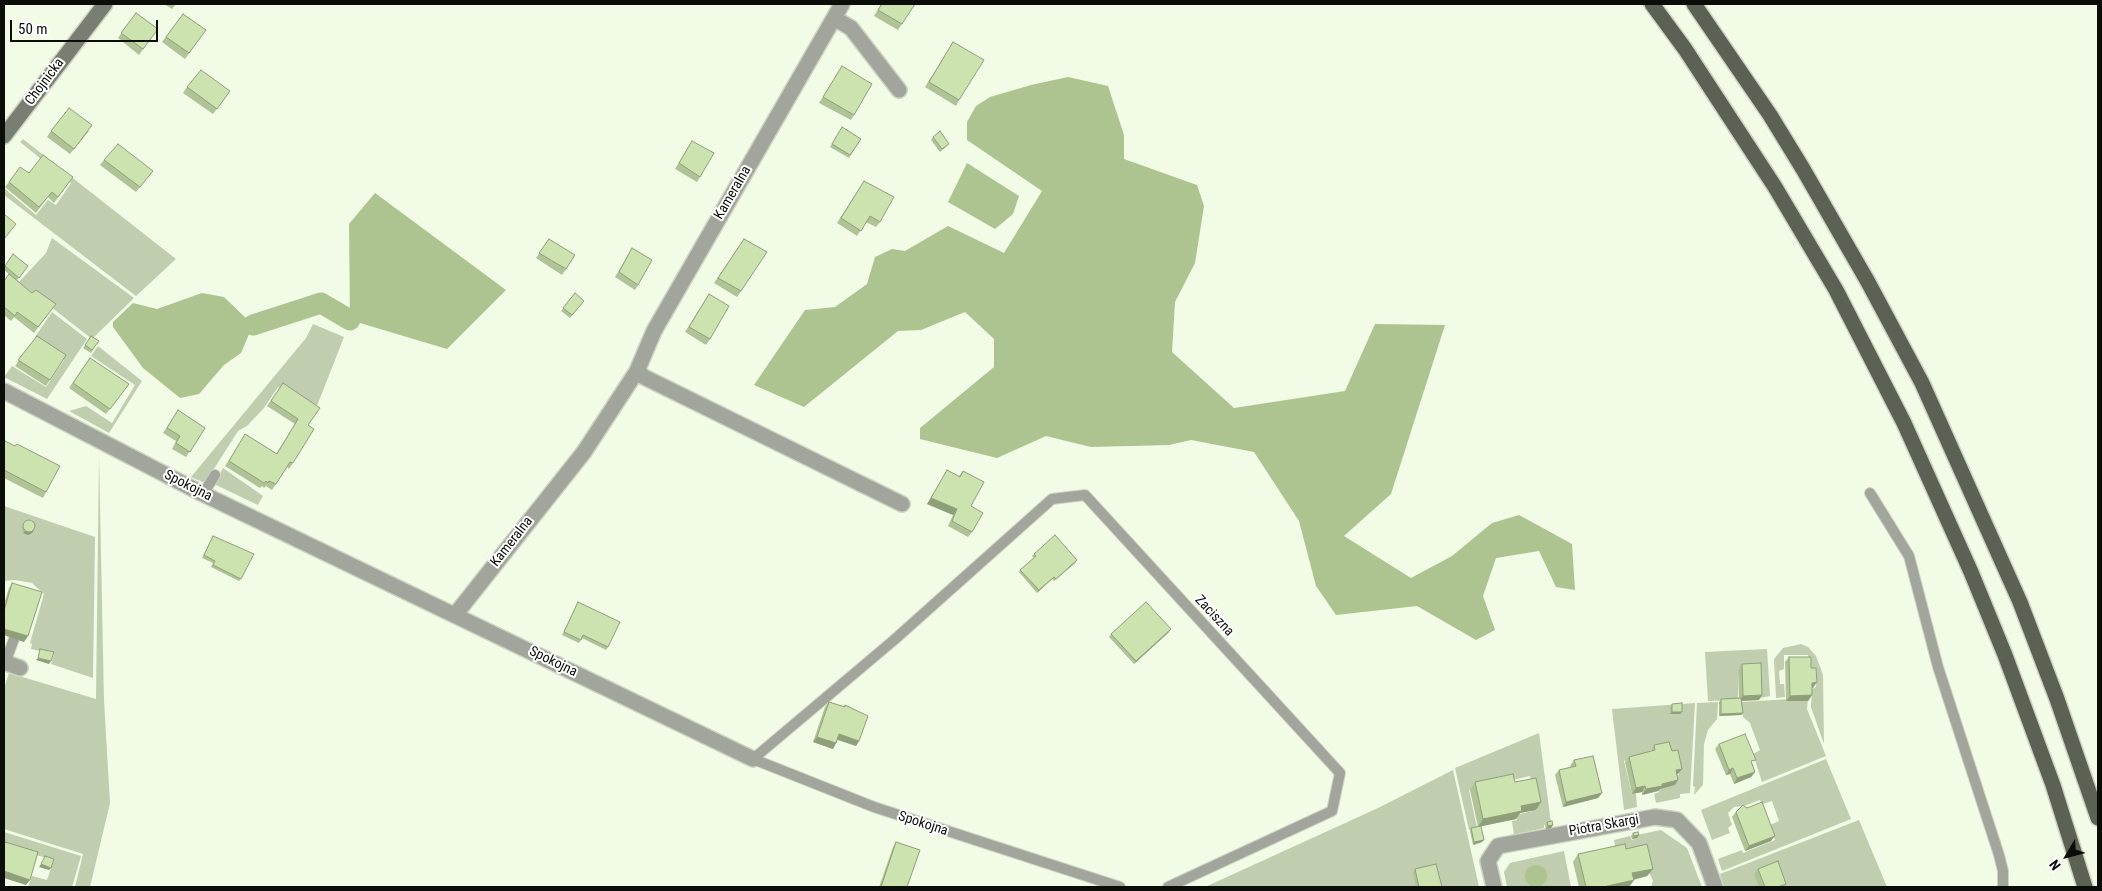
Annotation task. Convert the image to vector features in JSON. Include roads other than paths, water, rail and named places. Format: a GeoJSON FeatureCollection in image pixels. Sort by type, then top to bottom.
{"type":"FeatureCollection","features":[{"type":"Feature","properties":{"kind":"main road"},"geometry":{"type":"LineString","coordinates":[[1652,4],[1775,187],[1836,290],[1904,423],[2006,655],[2053,785],[2085,887]]}},
{"type":"Feature","properties":{"kind":"main road"},"geometry":{"type":"LineString","coordinates":[[1694,4],[1770,115],[1803,169],[1847,243],[1922,383],[2020,602],[2067,726],[2098,818]]}},
{"type":"Feature","properties":{"kind":"street","name":"Chojnicka"},"geometry":{"type":"LineString","coordinates":[[4,136],[105,4]]}},
{"type":"Feature","properties":{"kind":"street","name":"Kameralna"},"geometry":{"type":"LineString","coordinates":[[455,615],[584,452],[637,371],[658,322],[842,4]]}},
{"type":"Feature","properties":{"kind":"street"},"geometry":{"type":"LineString","coordinates":[[834,18],[851,28],[899,90]]}},
{"type":"Feature","properties":{"kind":"street"},"geometry":{"type":"LineString","coordinates":[[637,371],[644,377],[902,504]]}},
{"type":"Feature","properties":{"kind":"street","name":"Spokojna"},"geometry":{"type":"LineString","coordinates":[[4,391],[203,494],[753,759]]}},
{"type":"Feature","properties":{"kind":"street","name":"Piotra Skargi"},"geometry":{"type":"LineString","coordinates":[[1494,887],[1488,861],[1498,846],[1655,818],[1677,820],[1699,844],[1715,887]]}},
{"type":"Feature","properties":{"kind":"lane"},"geometry":{"type":"LineString","coordinates":[[203,494],[215,475]]}},
{"type":"Feature","properties":{"kind":"lane"},"geometry":{"type":"LineString","coordinates":[[1870,493],[1909,556],[1938,667],[1999,855],[2003,870],[2003,887]]}},
{"type":"Feature","properties":{"kind":"lane","name":"Zaciszna"},"geometry":{"type":"LineString","coordinates":[[753,759],[894,640],[1052,499],[1085,495],[1340,773],[1332,811],[1168,887]]}},
{"type":"Feature","properties":{"kind":"lane"},"geometry":{"type":"LineString","coordinates":[[10,664],[14,639]]}},
{"type":"Feature","properties":{"kind":"lane","name":"Spokojna"},"geometry":{"type":"LineString","coordinates":[[753,759],[874,808],[1120,887]]}},
{"type":"Feature","properties":{"kind":"waterway"},"geometry":{"type":"LineString","coordinates":[[253,325],[321,303],[350,320]]}}]}
